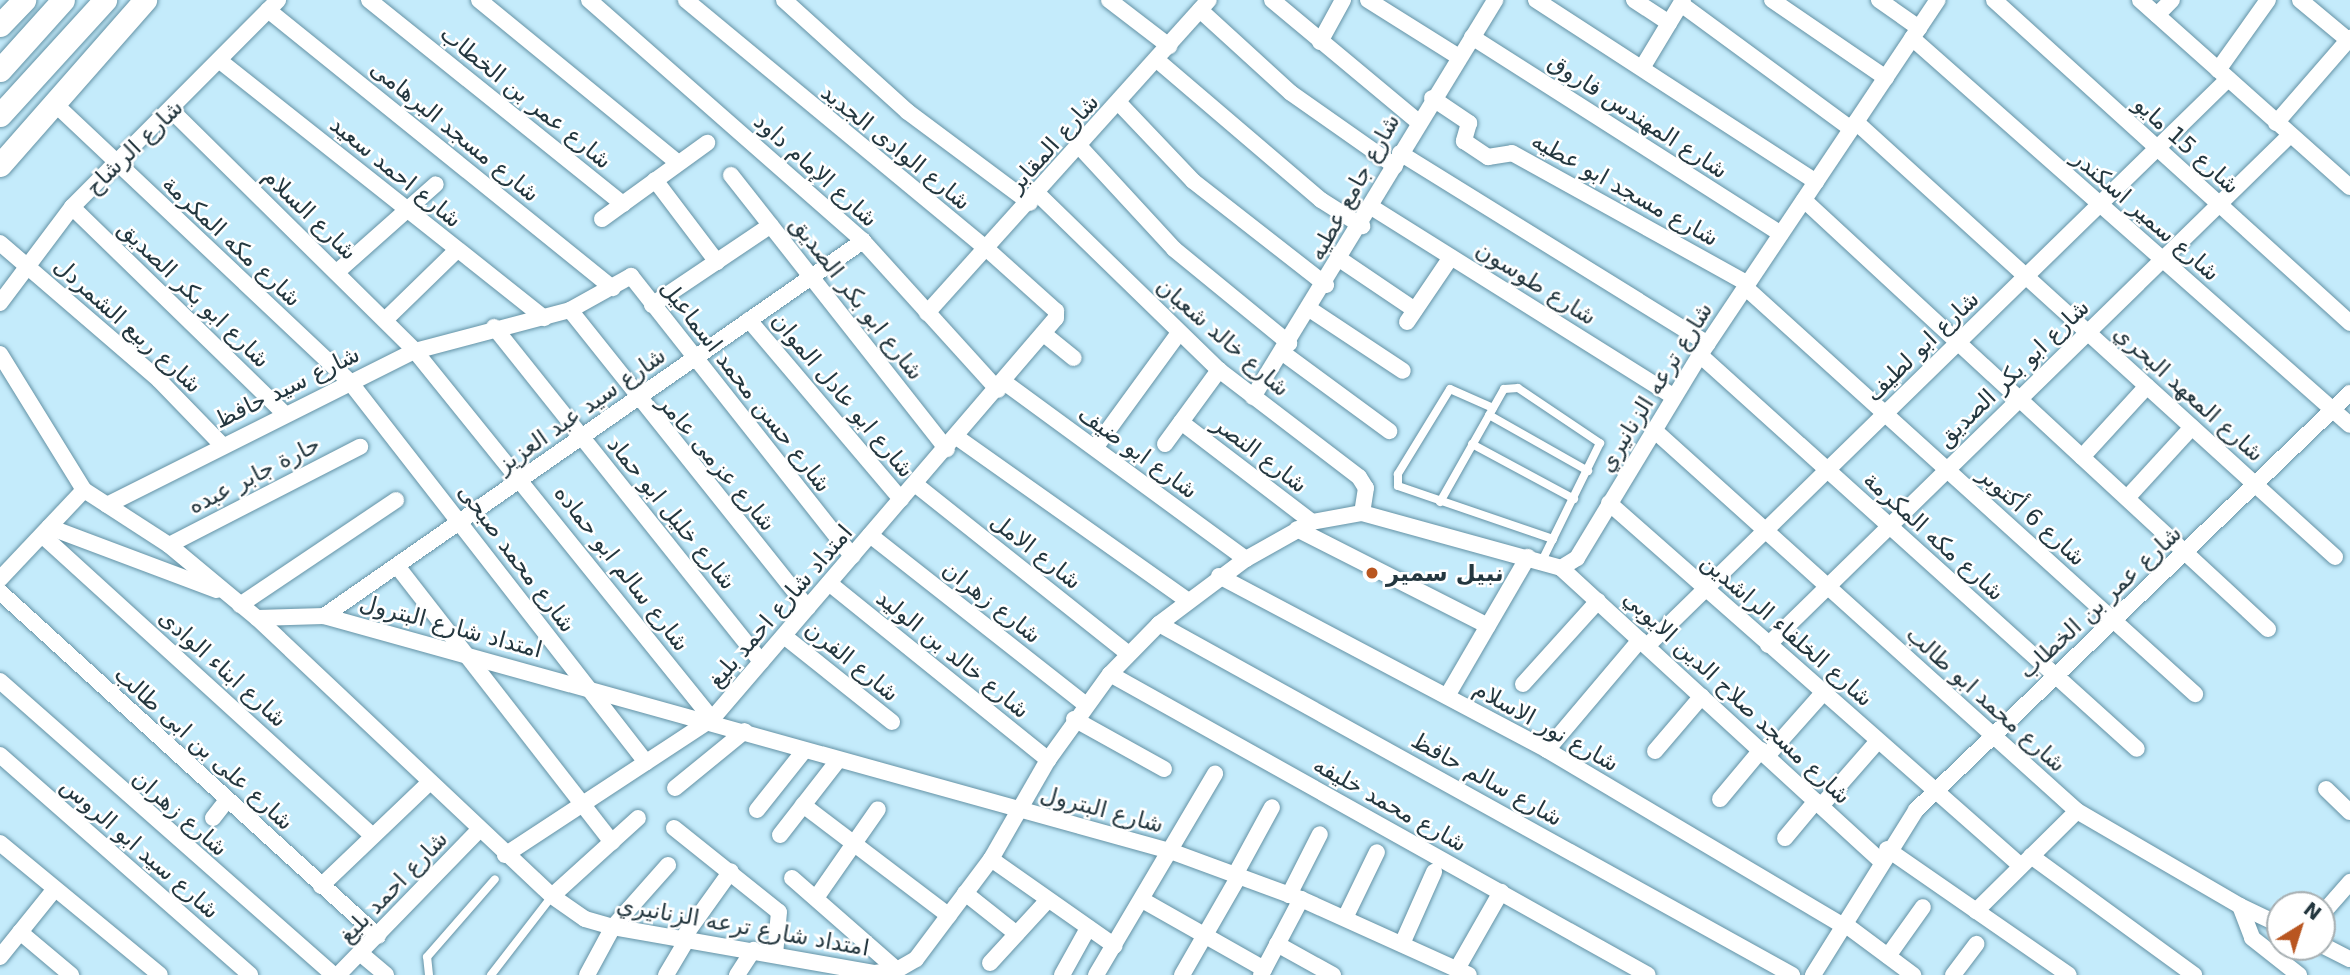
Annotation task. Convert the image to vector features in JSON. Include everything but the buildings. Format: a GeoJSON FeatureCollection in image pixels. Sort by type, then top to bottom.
{"type":"FeatureCollection","features":[{"type":"Feature","properties":{"kind":"street"},"geometry":{"type":"LineString","coordinates":[[0,25],[24,0]]}},
{"type":"Feature","properties":{"kind":"street"},"geometry":{"type":"LineString","coordinates":[[0,70],[63,0]]}},
{"type":"Feature","properties":{"kind":"street"},"geometry":{"type":"LineString","coordinates":[[0,116],[105,0]]}},
{"type":"Feature","properties":{"kind":"street"},"geometry":{"type":"LineString","coordinates":[[0,164],[145,0]]}},
{"type":"Feature","properties":{"kind":"street","name":"شارع عمر بن الخطاب"},"geometry":{"type":"LineString","coordinates":[[369,0],[622,204]]}},
{"type":"Feature","properties":{"kind":"street"},"geometry":{"type":"LineString","coordinates":[[479,0],[678,163]]}},
{"type":"Feature","properties":{"kind":"street","name":"شارع الإمام داود"},"geometry":{"type":"LineString","coordinates":[[589,0],[863,241],[927,313],[1001,386]]}},
{"type":"Feature","properties":{"kind":"street","name":"شارع الوادى الجديد"},"geometry":{"type":"LineString","coordinates":[[686,0],[988,250],[1056,311],[1044,334]]}},
{"type":"Feature","properties":{"kind":"street","name":"شارع خالد شعبان"},"geometry":{"type":"LineString","coordinates":[[784,0],[908,112],[1034,199],[1219,370],[1359,477],[1366,488],[1362,513]]}},
{"type":"Feature","properties":{"kind":"street"},"geometry":{"type":"LineString","coordinates":[[1109,0],[1169,46]]}},
{"type":"Feature","properties":{"kind":"street"},"geometry":{"type":"LineString","coordinates":[[1272,0],[1417,121]]}},
{"type":"Feature","properties":{"kind":"street"},"geometry":{"type":"LineString","coordinates":[[1321,42],[1343,0]]}},
{"type":"Feature","properties":{"kind":"street"},"geometry":{"type":"LineString","coordinates":[[1368,0],[1459,57]]}},
{"type":"Feature","properties":{"kind":"street","name":"شارع جامع عطيه"},"geometry":{"type":"LineString","coordinates":[[1253,397],[1311,310],[1373,208],[1417,121],[1496,0]]}},
{"type":"Feature","properties":{"kind":"street"},"geometry":{"type":"LineString","coordinates":[[1536,0],[1816,182]]}},
{"type":"Feature","properties":{"kind":"street"},"geometry":{"type":"LineString","coordinates":[[1634,0],[1669,23]]}},
{"type":"Feature","properties":{"kind":"street"},"geometry":{"type":"LineString","coordinates":[[1772,0],[1886,78]]}},
{"type":"Feature","properties":{"kind":"street","name":"شارع سمير اسكندر"},"geometry":{"type":"LineString","coordinates":[[1879,0],[2099,205],[2350,425]]}},
{"type":"Feature","properties":{"kind":"street","name":"شارع ترعه الزنانيري"},"geometry":{"type":"LineString","coordinates":[[1561,568],[1577,558],[1674,397],[1746,285],[1938,0]]}},
{"type":"Feature","properties":{"kind":"street","name":"شارع 15 مايو"},"geometry":{"type":"LineString","coordinates":[[1994,0],[2350,323]]}},
{"type":"Feature","properties":{"kind":"street"},"geometry":{"type":"LineString","coordinates":[[2140,0],[2344,182],[2350,164]]}},
{"type":"Feature","properties":{"kind":"street"},"geometry":{"type":"LineString","coordinates":[[2157,15],[2172,0]]}},
{"type":"Feature","properties":{"kind":"street","name":"شارع ابو لطيف"},"geometry":{"type":"LineString","coordinates":[[1547,750],[1644,643],[1705,589],[2157,149],[2223,75],[2268,0]]}},
{"type":"Feature","properties":{"kind":"street"},"geometry":{"type":"LineString","coordinates":[[2276,123],[2349,39],[2300,0]]}},
{"type":"Feature","properties":{"kind":"street"},"geometry":{"type":"LineString","coordinates":[[1642,68],[1682,2]]}},
{"type":"Feature","properties":{"kind":"street","name":"شارع المعهد البحري"},"geometry":{"type":"LineString","coordinates":[[1682,2],[1854,126],[2026,276],[2335,557]]}},
{"type":"Feature","properties":{"kind":"street","name":"شارع الرشاح"},"geometry":{"type":"LineString","coordinates":[[0,303],[26,263],[72,207],[172,111],[273,5]]}},
{"type":"Feature","properties":{"kind":"street","name":"شارع مسجد البرهامى"},"geometry":{"type":"LineString","coordinates":[[273,5],[613,288]]}},
{"type":"Feature","properties":{"kind":"street"},"geometry":{"type":"LineString","coordinates":[[1204,5],[1291,93],[1704,350]]}},
{"type":"Feature","properties":{"kind":"street","name":"شارع المقابر"},"geometry":{"type":"LineString","coordinates":[[927,313],[1034,199],[1204,5]]}},
{"type":"Feature","properties":{"kind":"street","name":"شارع المهندس فاروق"},"geometry":{"type":"LineString","coordinates":[[1472,37],[1781,234]]}},
{"type":"Feature","properties":{"kind":"street"},"geometry":{"type":"LineString","coordinates":[[1157,60],[1321,200],[1362,226]]}},
{"type":"Feature","properties":{"kind":"street","name":"شارع احمد سعيد"},"geometry":{"type":"LineString","coordinates":[[220,61],[544,318]]}},
{"type":"Feature","properties":{"kind":"street","name":"شارع مسجد ابو عطيه"},"geometry":{"type":"LineString","coordinates":[[1432,98],[1469,123],[1464,141],[1488,157],[1512,153],[1746,285]]}},
{"type":"Feature","properties":{"kind":"street","name":"شارع مكه المكرمة"},"geometry":{"type":"LineString","coordinates":[[54,103],[116,165],[350,382]]}},
{"type":"Feature","properties":{"kind":"street"},"geometry":{"type":"LineString","coordinates":[[1119,103],[1194,181],[1326,285]]}},
{"type":"Feature","properties":{"kind":"street","name":"شارع السلام"},"geometry":{"type":"LineString","coordinates":[[172,111],[415,351]]}},
{"type":"Feature","properties":{"kind":"street","name":"شارع ابو بكر الصديق"},"geometry":{"type":"LineString","coordinates":[[1768,645],[2290,135]]}},
{"type":"Feature","properties":{"kind":"street"},"geometry":{"type":"LineString","coordinates":[[602,219],[707,143]]}},
{"type":"Feature","properties":{"kind":"street"},"geometry":{"type":"LineString","coordinates":[[1080,146],[1174,249],[1286,348],[1389,431]]}},
{"type":"Feature","properties":{"kind":"street","name":"شارع ابو بكر الصديق"},"geometry":{"type":"LineString","coordinates":[[731,175],[811,276],[953,444],[1187,600]]}},
{"type":"Feature","properties":{"kind":"street"},"geometry":{"type":"LineString","coordinates":[[655,180],[717,262]]}},
{"type":"Feature","properties":{"kind":"street"},"geometry":{"type":"LineString","coordinates":[[337,272],[436,184]]}},
{"type":"Feature","properties":{"kind":"street"},"geometry":{"type":"LineString","coordinates":[[1804,200],[2268,629]]}},
{"type":"Feature","properties":{"kind":"street","name":"شارع ابو بكر الصديق"},"geometry":{"type":"LineString","coordinates":[[72,207],[284,413]]}},
{"type":"Feature","properties":{"kind":"street","name":"شارع طوسون"},"geometry":{"type":"LineString","coordinates":[[1373,208],[1674,397]]}},
{"type":"Feature","properties":{"kind":"street"},"geometry":{"type":"LineString","coordinates":[[652,305],[771,225]]}},
{"type":"Feature","properties":{"kind":"street","name":"شارع سيد عبد العزيز"},"geometry":{"type":"LineString","coordinates":[[324,616],[863,241]]}},
{"type":"Feature","properties":{"kind":"street","name":"شارع ربيع الشمردل"},"geometry":{"type":"LineString","coordinates":[[0,243],[159,380],[220,444]]}},
{"type":"Feature","properties":{"kind":"street"},"geometry":{"type":"LineString","coordinates":[[385,320],[457,250]]}},
{"type":"Feature","properties":{"kind":"street"},"geometry":{"type":"LineString","coordinates":[[1341,260],[1411,316],[1451,257]]}},
{"type":"Feature","properties":{"kind":"street","name":"شارع سيد حافظ"},"geometry":{"type":"LineString","coordinates":[[107,505],[220,444],[415,351],[494,327],[544,318],[570,310],[631,276]]}},
{"type":"Feature","properties":{"kind":"street","name":"شارع حسن محمد اسماعيل"},"geometry":{"type":"LineString","coordinates":[[631,276],[692,359],[852,556]]}},
{"type":"Feature","properties":{"kind":"street","name":"شارع 6 أكتوبر"},"geometry":{"type":"LineString","coordinates":[[1746,285],[2195,694]]}},
{"type":"Feature","properties":{"kind":"street","name":"شارع عزمى عامر"},"geometry":{"type":"LineString","coordinates":[[570,310],[635,399],[808,608]]}},
{"type":"Feature","properties":{"kind":"street"},"geometry":{"type":"LineString","coordinates":[[1311,310],[1404,371]]}},
{"type":"Feature","properties":{"kind":"street","name":"شارع ابو عادل الموان"},"geometry":{"type":"LineString","coordinates":[[749,320],[901,499]]}},
{"type":"Feature","properties":{"kind":"street","name":"شارع خليل ابو حماد"},"geometry":{"type":"LineString","coordinates":[[494,327],[761,662]]}},
{"type":"Feature","properties":{"kind":"street"},"geometry":{"type":"LineString","coordinates":[[1095,448],[1179,333]]}},
{"type":"Feature","properties":{"kind":"street"},"geometry":{"type":"LineString","coordinates":[[1044,334],[1074,358]]}},
{"type":"Feature","properties":{"kind":"street","name":"امتداد شارع احمد بليغ"},"geometry":{"type":"LineString","coordinates":[[505,855],[712,719],[901,499],[953,444],[1044,334]]}},
{"type":"Feature","properties":{"kind":"street","name":"شارع مكه المكرمة"},"geometry":{"type":"LineString","coordinates":[[1704,350],[1827,470],[2137,750]]}},
{"type":"Feature","properties":{"kind":"street","name":"شارع سالم ابو حماده"},"geometry":{"type":"LineString","coordinates":[[415,351],[522,478],[712,719]]}},
{"type":"Feature","properties":{"kind":"street","name":"امتداد شارع ترعه الزنانيري"},"geometry":{"type":"LineString","coordinates":[[0,354],[84,490],[169,545],[257,618],[505,855],[552,896],[585,919],[613,927],[775,954],[815,969],[876,974],[897,970],[916,959],[990,859],[1074,719],[1110,674],[1187,600],[1246,559],[1305,526]]}},
{"type":"Feature","properties":{"kind":"street"},"geometry":{"type":"LineString","coordinates":[[1165,444],[1219,370]]}},
{"type":"Feature","properties":{"kind":"street","name":"شارع محمد صبحى"},"geometry":{"type":"LineString","coordinates":[[350,382],[461,520],[646,762]]}},
{"type":"Feature","properties":{"kind":"street","name":"شارع ابو ضيف"},"geometry":{"type":"LineString","coordinates":[[1001,386],[1095,448],[1246,559]]}},
{"type":"Feature","properties":{"kind":"street"},"geometry":{"type":"LineString","coordinates":[[2082,457],[2147,386]]}},
{"type":"Feature","properties":{"kind":"street","name":"شارع عمر بن الخطاب"},"geometry":{"type":"LineString","coordinates":[[1813,975],[1846,926],[1884,855],[1935,792],[2186,553],[2253,482],[2350,393]]}},
{"type":"Feature","properties":{"kind":"street","name":"شارع النصر"},"geometry":{"type":"LineString","coordinates":[[1181,422],[1305,526],[1488,626]]}},
{"type":"Feature","properties":{"kind":"street"},"geometry":{"type":"LineString","coordinates":[[2127,498],[2192,427]]}},
{"type":"Feature","properties":{"kind":"street","name":"شارع محمد ابو طالب"},"geometry":{"type":"LineString","coordinates":[[1654,430],[2077,811],[2240,905]]}},
{"type":"Feature","properties":{"kind":"street","name":"حارة جابر عبده"},"geometry":{"type":"LineString","coordinates":[[169,545],[360,447]]}},
{"type":"Feature","properties":{"kind":"street","name":"شارع الامل"},"geometry":{"type":"LineString","coordinates":[[915,484],[1129,654]]}},
{"type":"Feature","properties":{"kind":"street"},"geometry":{"type":"LineString","coordinates":[[0,579],[84,490]]}},
{"type":"Feature","properties":{"kind":"street"},"geometry":{"type":"LineString","coordinates":[[234,599],[396,500]]}},
{"type":"Feature","properties":{"kind":"street","name":"شارع الخلفاء الراشدين"},"geometry":{"type":"LineString","coordinates":[[1609,503],[1935,792],[2026,861],[2194,975]]}},
{"type":"Feature","properties":{"kind":"street"},"geometry":{"type":"LineString","coordinates":[[1305,526],[1362,513],[1561,568]]}},
{"type":"Feature","properties":{"kind":"street","name":"امتداد شارع ترعه الزنانيري"},"geometry":{"type":"LineString","coordinates":[[46,531],[234,599]]}},
{"type":"Feature","properties":{"kind":"street","name":"شارع ابناء الوادى"},"geometry":{"type":"LineString","coordinates":[[46,531],[373,836]]}},
{"type":"Feature","properties":{"kind":"street","name":"شارع زهران"},"geometry":{"type":"LineString","coordinates":[[870,535],[1085,705]]}},
{"type":"Feature","properties":{"kind":"street"},"geometry":{"type":"LineString","coordinates":[[1447,696],[1488,626],[1535,559]]}},
{"type":"Feature","properties":{"kind":"street"},"geometry":{"type":"LineString","coordinates":[[397,566],[458,652],[579,807],[612,842]]}},
{"type":"Feature","properties":{"kind":"street","name":"شارع مسجد صلاح الدين الايوبي"},"geometry":{"type":"LineString","coordinates":[[1561,568],[1819,803],[1884,855],[1976,911],[2068,975]]}},
{"type":"Feature","properties":{"kind":"street","name":"شارع نور الاسلام"},"geometry":{"type":"LineString","coordinates":[[1219,576],[1547,750],[1846,926]]}},
{"type":"Feature","properties":{"kind":"street","name":"شارع خالد بن الوليد"},"geometry":{"type":"LineString","coordinates":[[829,583],[1048,760]]}},
{"type":"Feature","properties":{"kind":"street","name":"شارع على بن ابى طالب"},"geometry":{"type":"LineString","coordinates":[[0,592],[378,936]]}},
{"type":"Feature","properties":{"kind":"street"},"geometry":{"type":"LineString","coordinates":[[1523,684],[1598,601]]}},
{"type":"Feature","properties":{"kind":"street","name":"امتداد شارع البترول"},"geometry":{"type":"LineString","coordinates":[[257,618],[324,616],[712,719]]}},
{"type":"Feature","properties":{"kind":"street","name":"شارع سالم حافظ"},"geometry":{"type":"LineString","coordinates":[[1159,624],[1792,975]]}},
{"type":"Feature","properties":{"kind":"street","name":"شارع الفرن"},"geometry":{"type":"LineString","coordinates":[[784,636],[892,722]]}},
{"type":"Feature","properties":{"kind":"street","name":"شارع محمد خليفه"},"geometry":{"type":"LineString","coordinates":[[1110,674],[1648,975]]}},
{"type":"Feature","properties":{"kind":"street","name":"شارع زهران"},"geometry":{"type":"LineString","coordinates":[[0,681],[335,975]]}},
{"type":"Feature","properties":{"kind":"street"},"geometry":{"type":"LineString","coordinates":[[1720,799],[1823,693]]}},
{"type":"Feature","properties":{"kind":"street"},"geometry":{"type":"LineString","coordinates":[[1654,751],[1702,696]]}},
{"type":"Feature","properties":{"kind":"street","name":"شارع البترول"},"geometry":{"type":"LineString","coordinates":[[712,719],[836,763],[1173,852],[1295,897],[1463,972]]}},
{"type":"Feature","properties":{"kind":"street"},"geometry":{"type":"LineString","coordinates":[[1074,719],[1164,769]]}},
{"type":"Feature","properties":{"kind":"street"},"geometry":{"type":"LineString","coordinates":[[675,788],[744,731]]}},
{"type":"Feature","properties":{"kind":"street"},"geometry":{"type":"LineString","coordinates":[[1785,838],[1878,741]]}},
{"type":"Feature","properties":{"kind":"street"},"geometry":{"type":"LineString","coordinates":[[757,810],[804,751]]}},
{"type":"Feature","properties":{"kind":"street","name":"شارع سيد ابو الروس"},"geometry":{"type":"LineString","coordinates":[[0,755],[250,975]]}},
{"type":"Feature","properties":{"kind":"street"},"geometry":{"type":"LineString","coordinates":[[780,835],[836,763]]}},
{"type":"Feature","properties":{"kind":"street"},"geometry":{"type":"LineString","coordinates":[[1096,975],[1144,901],[1215,774]]}},
{"type":"Feature","properties":{"kind":"street"},"geometry":{"type":"LineString","coordinates":[[321,886],[430,782]]}},
{"type":"Feature","properties":{"kind":"street"},"geometry":{"type":"LineString","coordinates":[[2326,789],[2350,812]]}},
{"type":"Feature","properties":{"kind":"street"},"geometry":{"type":"LineString","coordinates":[[213,818],[227,800]]}},
{"type":"Feature","properties":{"kind":"street"},"geometry":{"type":"LineString","coordinates":[[803,805],[948,916]]}},
{"type":"Feature","properties":{"kind":"street"},"geometry":{"type":"LineString","coordinates":[[1182,975],[1272,807]]}},
{"type":"Feature","properties":{"kind":"street"},"geometry":{"type":"LineString","coordinates":[[816,898],[878,809]]}},
{"type":"Feature","properties":{"kind":"street"},"geometry":{"type":"LineString","coordinates":[[1976,911],[2077,811]]}},
{"type":"Feature","properties":{"kind":"street"},"geometry":{"type":"LineString","coordinates":[[552,896],[638,818]]}},
{"type":"Feature","properties":{"kind":"street"},"geometry":{"type":"LineString","coordinates":[[674,828],[779,912],[775,954]]}},
{"type":"Feature","properties":{"kind":"street","name":"شارع احمد بليغ"},"geometry":{"type":"LineString","coordinates":[[335,975],[378,936],[480,830]]}},
{"type":"Feature","properties":{"kind":"street"},"geometry":{"type":"LineString","coordinates":[[1144,901],[1263,972],[1277,944],[1320,834]]}},
{"type":"Feature","properties":{"kind":"street"},"geometry":{"type":"LineString","coordinates":[[0,843],[160,975]]}},
{"type":"Feature","properties":{"kind":"street"},"geometry":{"type":"LineString","coordinates":[[1345,918],[1377,852]]}},
{"type":"Feature","properties":{"kind":"street"},"geometry":{"type":"LineString","coordinates":[[990,859],[1115,946]]}},
{"type":"Feature","properties":{"kind":"street"},"geometry":{"type":"LineString","coordinates":[[587,975],[613,927],[668,865]]}},
{"type":"Feature","properties":{"kind":"street"},"geometry":{"type":"LineString","coordinates":[[666,975],[685,938],[731,871]]}},
{"type":"Feature","properties":{"kind":"street"},"geometry":{"type":"LineString","coordinates":[[1402,944],[1434,872]]}},
{"type":"Feature","properties":{"kind":"street"},"geometry":{"type":"LineString","coordinates":[[792,878],[897,970]]}},
{"type":"Feature","properties":{"kind":"street"},"geometry":{"type":"LineString","coordinates":[[2336,898],[2350,882]]}},
{"type":"Feature","properties":{"kind":"street"},"geometry":{"type":"LineString","coordinates":[[2,949],[20,932],[54,890]]}},
{"type":"Feature","properties":{"kind":"street"},"geometry":{"type":"LineString","coordinates":[[1463,972],[1500,892]]}},
{"type":"Feature","properties":{"kind":"street"},"geometry":{"type":"LineString","coordinates":[[965,893],[1017,934]]}},
{"type":"Feature","properties":{"kind":"street"},"geometry":{"type":"LineString","coordinates":[[990,963],[1047,901]]}},
{"type":"Feature","properties":{"kind":"street"},"geometry":{"type":"LineString","coordinates":[[2240,905],[2266,918]]}},
{"type":"Feature","properties":{"kind":"street"},"geometry":{"type":"LineString","coordinates":[[2240,905],[2252,938],[2299,975]]}},
{"type":"Feature","properties":{"kind":"street"},"geometry":{"type":"LineString","coordinates":[[1888,957],[1923,907]]}},
{"type":"Feature","properties":{"kind":"street"},"geometry":{"type":"LineString","coordinates":[[1846,926],[1913,975]]}},
{"type":"Feature","properties":{"kind":"street"},"geometry":{"type":"LineString","coordinates":[[1062,975],[1088,928]]}},
{"type":"Feature","properties":{"kind":"street"},"geometry":{"type":"LineString","coordinates":[[20,932],[71,975]]}},
{"type":"Feature","properties":{"kind":"street"},"geometry":{"type":"LineString","coordinates":[[1277,944],[1333,975]]}},
{"type":"Feature","properties":{"kind":"street"},"geometry":{"type":"LineString","coordinates":[[1952,975],[1976,944]]}},
{"type":"Feature","properties":{"kind":"street"},"geometry":{"type":"LineString","coordinates":[[737,975],[752,950]]}},
{"type":"Feature","properties":{"kind":"street"},"geometry":{"type":"LineString","coordinates":[[360,953],[386,975]]}},
{"type":"Feature","properties":{"kind":"lane"},"geometry":{"type":"LineString","coordinates":[[1440,502],[1504,388],[1515,386],[1596,436],[1600,448],[1553,539],[1535,559]]}},
{"type":"Feature","properties":{"kind":"lane"},"geometry":{"type":"LineString","coordinates":[[1553,539],[1401,489],[1398,474],[1450,389],[1588,471]]}},
{"type":"Feature","properties":{"kind":"lane"},"geometry":{"type":"LineString","coordinates":[[1472,444],[1574,499]]}},
{"type":"Feature","properties":{"kind":"lane"},"geometry":{"type":"LineString","coordinates":[[429,975],[430,954],[495,878]]}},
{"type":"Feature","properties":{"kind":"lane"},"geometry":{"type":"LineString","coordinates":[[491,975],[552,896]]}},
{"type":"Feature","properties":{"kind":"place","name":"نبيل سمير"},"geometry":{"type":"Point","coordinates":[1372,573]}}]}
